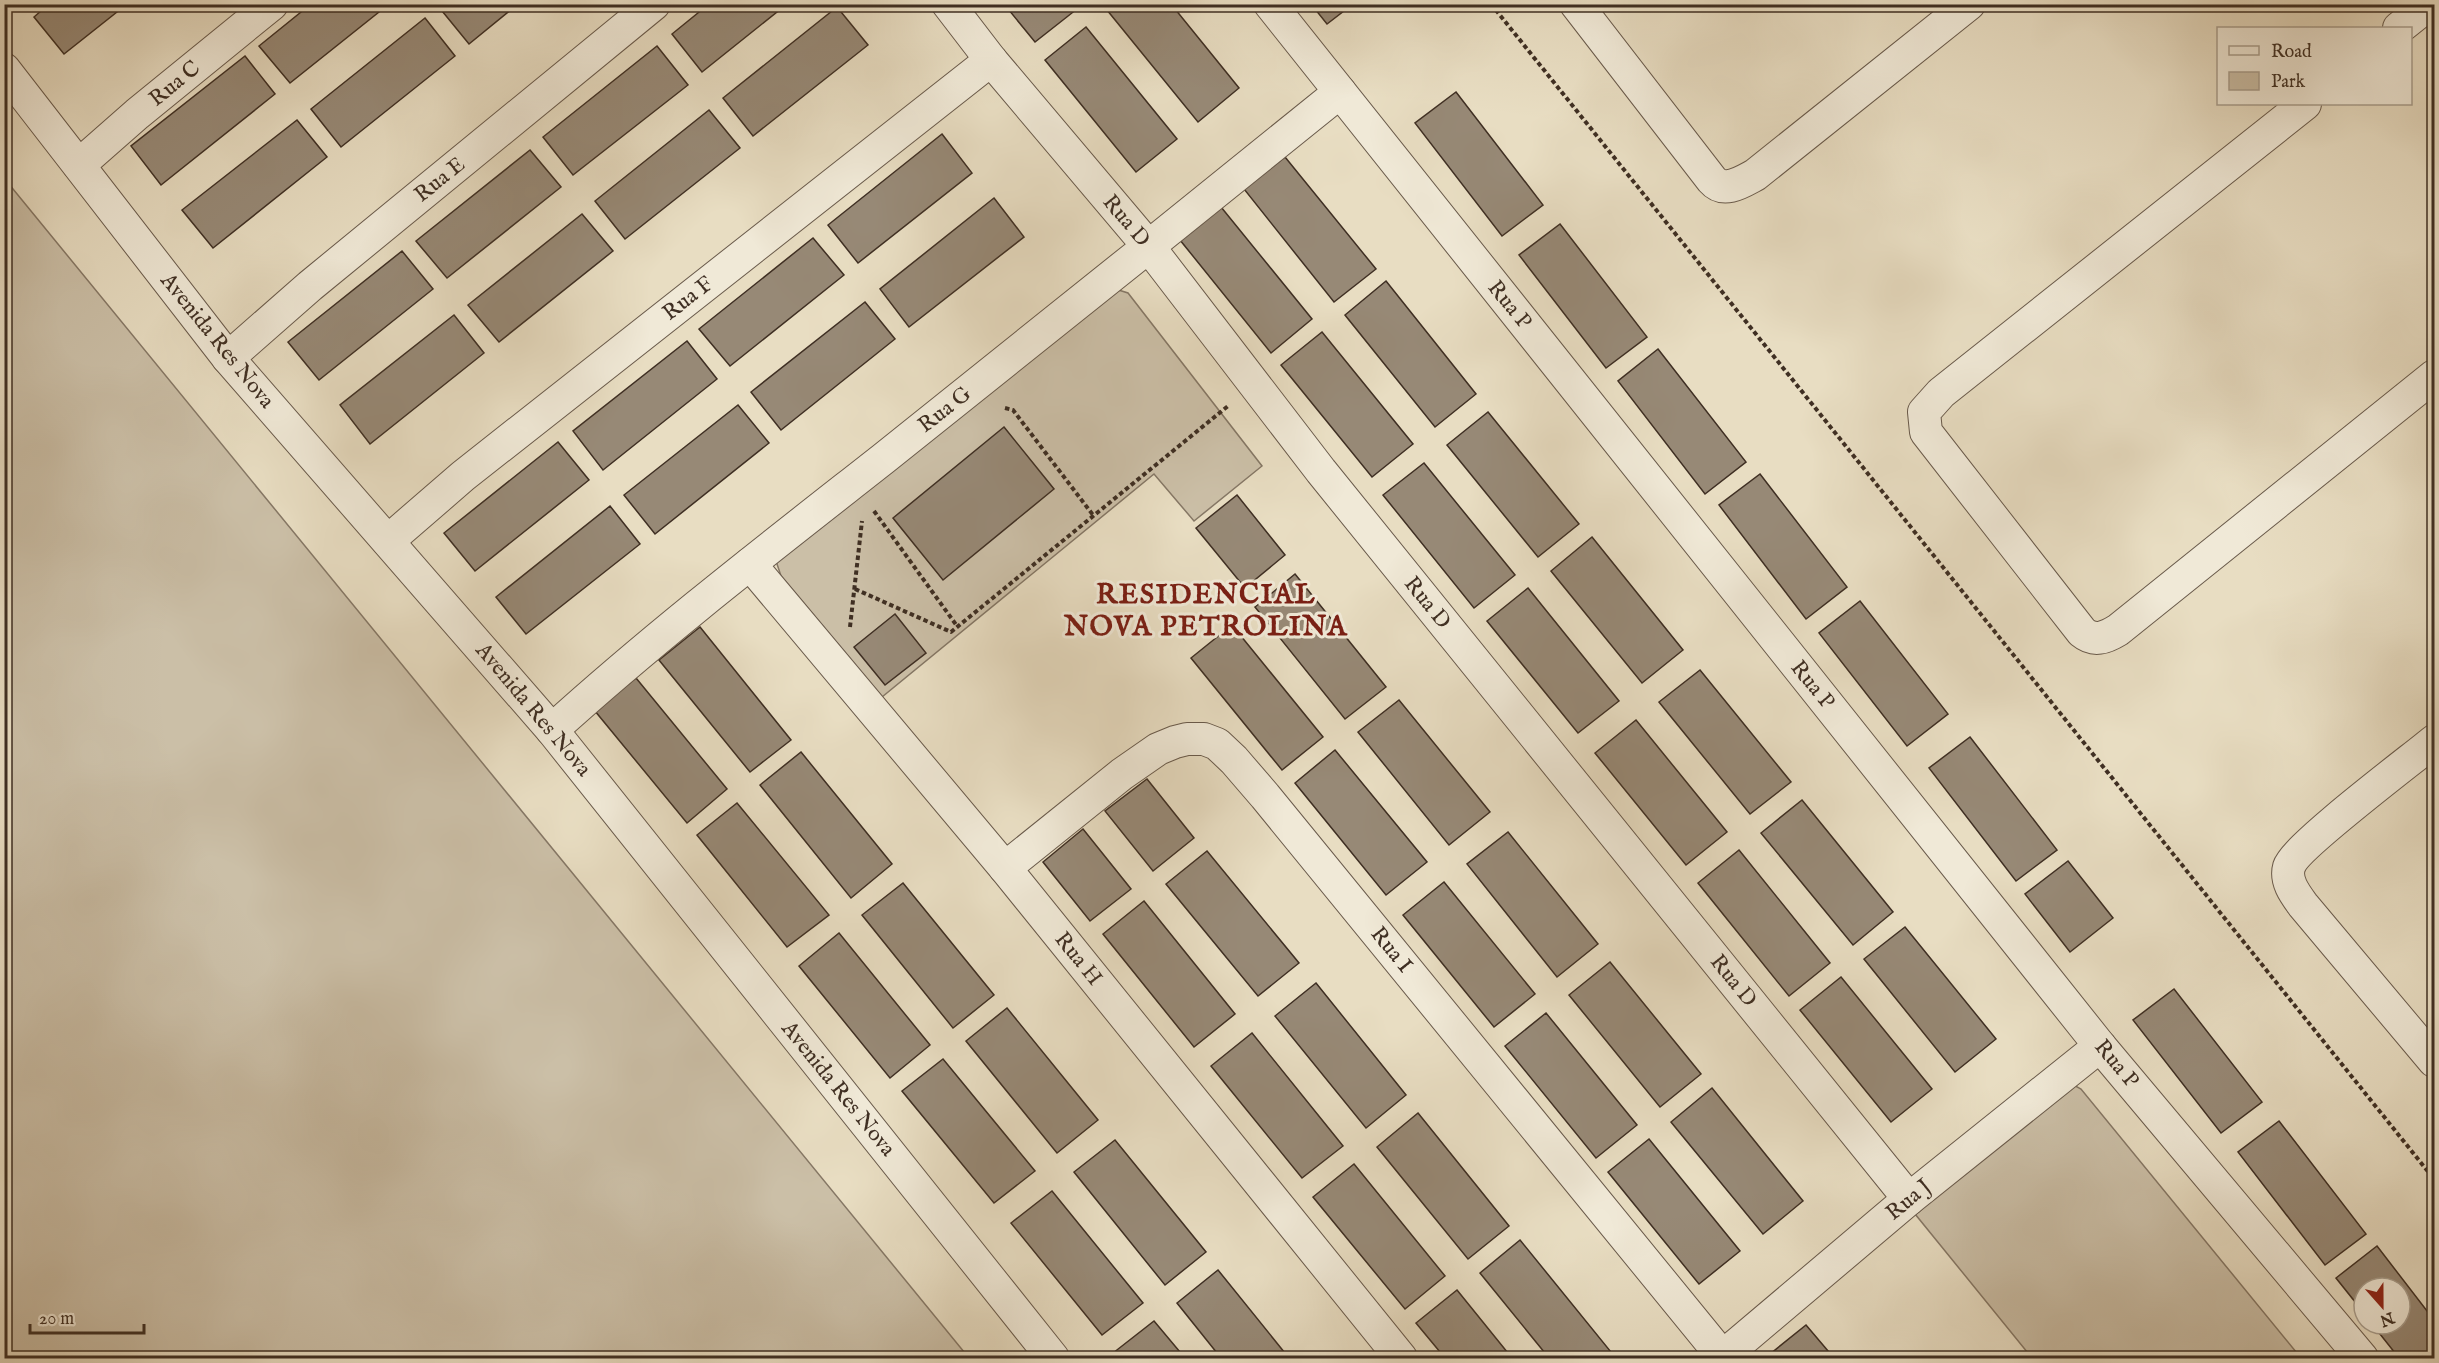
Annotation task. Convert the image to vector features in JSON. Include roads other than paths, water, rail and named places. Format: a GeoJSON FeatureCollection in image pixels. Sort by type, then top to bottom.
{"type":"FeatureCollection","features":[{"type":"Feature","properties":{"kind":"street","name":"Rua C"},"geometry":{"type":"LineString","coordinates":[[79,165],[137,114],[272,4]]}},
{"type":"Feature","properties":{"kind":"street","name":"Rua E"},"geometry":{"type":"LineString","coordinates":[[228,358],[319,279],[654,4]]}},
{"type":"Feature","properties":{"kind":"street","name":"Rua D"},"geometry":{"type":"LineString","coordinates":[[948,4],[991,60],[1149,248],[1321,471],[1909,1199]]}},
{"type":"Feature","properties":{"kind":"street","name":"Rua P"},"geometry":{"type":"LineString","coordinates":[[1270,4],[2100,1046],[2362,1359]]}},
{"type":"Feature","properties":{"kind":"street"},"geometry":{"type":"LineString","coordinates":[[1576,4],[1712,180],[1718,186],[1724,187],[1737,184],[1755,175],[1969,4]]}},
{"type":"Feature","properties":{"kind":"street"},"geometry":{"type":"LineString","coordinates":[[2400,27],[2429,4]]}},
{"type":"Feature","properties":{"kind":"street","name":"Rua F"},"geometry":{"type":"LineString","coordinates":[[388,542],[463,476],[991,60]]}},
{"type":"Feature","properties":{"kind":"street","name":"Avenida Res Nova"},"geometry":{"type":"LineString","coordinates":[[4,69],[228,358],[552,730],[1053,1359]]}},
{"type":"Feature","properties":{"kind":"street","name":"Rua G"},"geometry":{"type":"LineString","coordinates":[[552,730],[593,693],[750,564],[1149,248],[1340,92]]}},
{"type":"Feature","properties":{"kind":"street"},"geometry":{"type":"LineString","coordinates":[[2304,105],[1941,393],[1924,412],[1923,423],[1926,432],[2082,632],[2089,638],[2097,639],[2109,636],[2118,630],[2434,376]]}},
{"type":"Feature","properties":{"kind":"street","name":"Rua H"},"geometry":{"type":"LineString","coordinates":[[750,564],[1005,868],[1401,1359]]}},
{"type":"Feature","properties":{"kind":"street","name":"Rua I"},"geometry":{"type":"LineString","coordinates":[[1005,868],[1158,748],[1188,738],[1204,739],[1216,744],[1234,760],[1265,796],[1722,1358]]}},
{"type":"Feature","properties":{"kind":"street"},"geometry":{"type":"LineString","coordinates":[[2434,741],[2312,841],[2292,861],[2288,878],[2294,893],[2303,905],[2434,1060]]}},
{"type":"Feature","properties":{"kind":"street","name":"Rua J"},"geometry":{"type":"LineString","coordinates":[[1722,1358],[1909,1199],[2100,1046]]}},
{"type":"Feature","properties":{"kind":"district","name":"RESIDENCIAL NOVA PETROLINA"},"geometry":{"type":"Point","coordinates":[1206,611]}}]}
